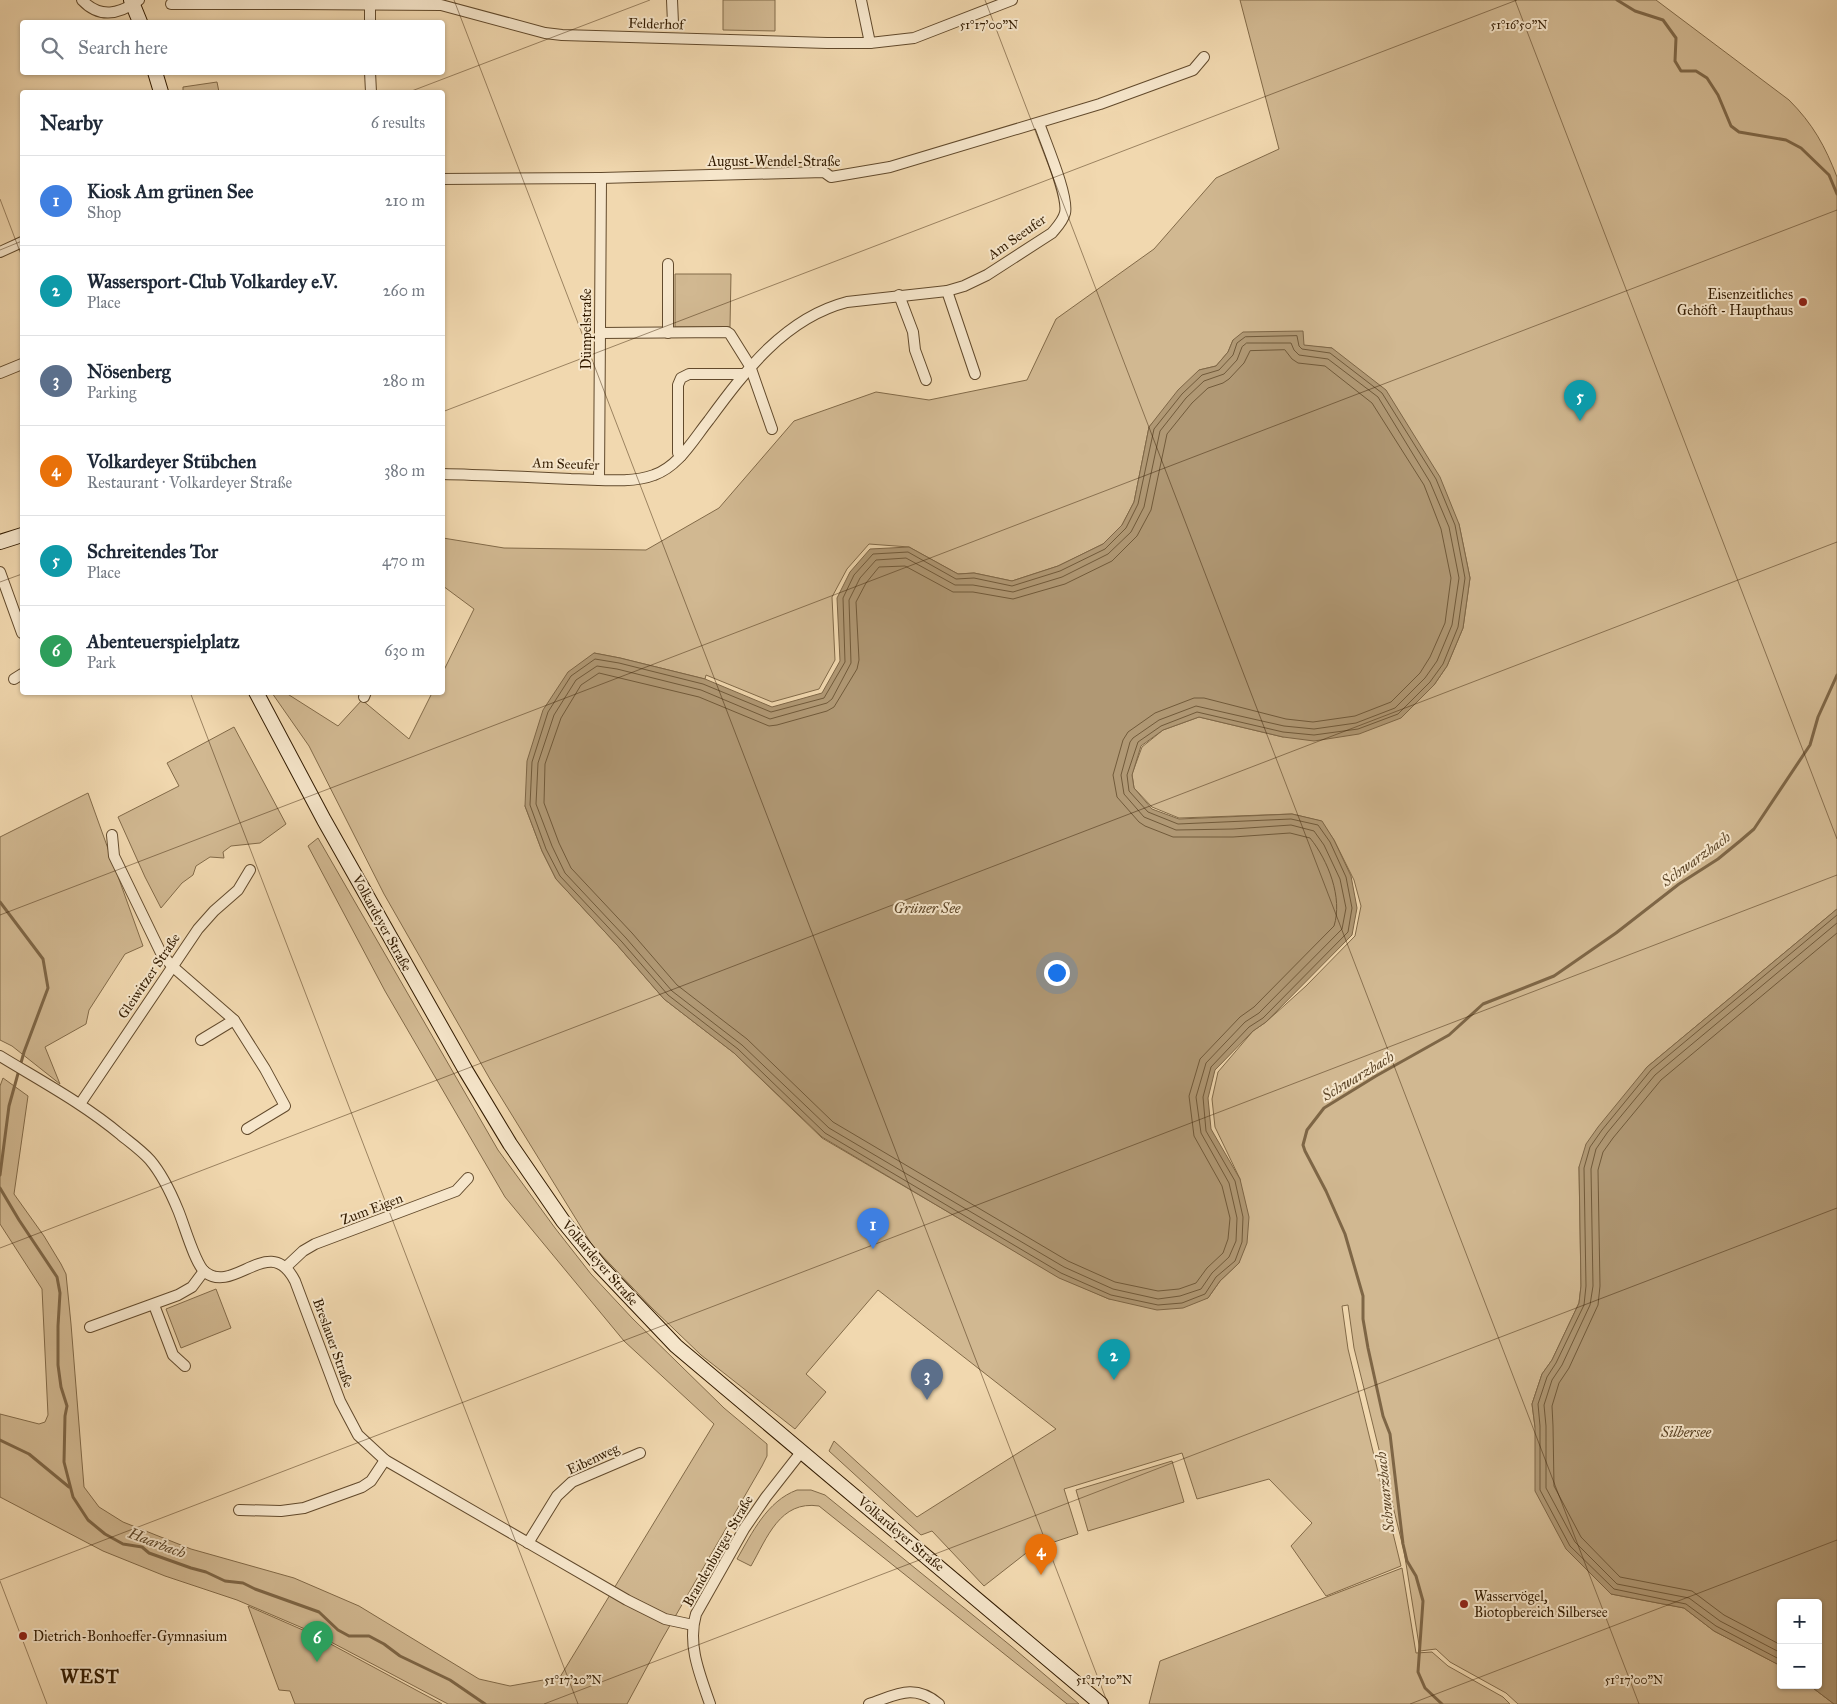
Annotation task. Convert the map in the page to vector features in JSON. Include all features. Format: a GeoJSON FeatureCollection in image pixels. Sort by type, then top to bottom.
{"type":"FeatureCollection","features":[{"type":"Feature","properties":{"kind":"main road"},"geometry":{"type":"LineString","coordinates":[[135,1],[140,20]]}},
{"type":"Feature","properties":{"kind":"main road"},"geometry":{"type":"LineString","coordinates":[[156,75],[160,90]]}},
{"type":"Feature","properties":{"kind":"main road"},"geometry":{"type":"LineString","coordinates":[[0,542],[20,536]]}},
{"type":"Feature","properties":{"kind":"main road","name":"Volkardeyer Straße"},"geometry":{"type":"LineString","coordinates":[[258,695],[324,820],[466,1071],[510,1144],[563,1220],[600,1266],[676,1346],[1101,1704]]}},
{"type":"Feature","properties":{"kind":"street"},"geometry":{"type":"LineString","coordinates":[[82,0],[93,10],[110,13],[135,1]]}},
{"type":"Feature","properties":{"kind":"street"},"geometry":{"type":"LineString","coordinates":[[672,0],[673,24]]}},
{"type":"Feature","properties":{"kind":"street"},"geometry":{"type":"LineString","coordinates":[[861,0],[870,43]]}},
{"type":"Feature","properties":{"kind":"street","name":"Felderhof"},"geometry":{"type":"LineString","coordinates":[[171,4],[293,2],[441,5],[562,35],[827,44],[870,43],[914,38],[1012,0]]}},
{"type":"Feature","properties":{"kind":"street"},"geometry":{"type":"LineString","coordinates":[[370,5],[370,20]]}},
{"type":"Feature","properties":{"kind":"street","name":"August-Wendel-Straße"},"geometry":{"type":"LineString","coordinates":[[445,179],[601,178],[824,172],[831,177],[890,167],[1100,104],[1193,70],[1204,57]]}},
{"type":"Feature","properties":{"kind":"street"},"geometry":{"type":"LineString","coordinates":[[370,75],[371,90]]}},
{"type":"Feature","properties":{"kind":"street","name":"Am Seeufer"},"geometry":{"type":"LineString","coordinates":[[445,474],[599,480],[638,479],[664,471],[682,456],[742,374],[805,319],[817,312],[847,302],[947,291],[964,286],[987,275],[1052,233],[1060,224],[1065,212],[1065,199],[1038,122]]}},
{"type":"Feature","properties":{"kind":"street","name":"Dümpelstraße"},"geometry":{"type":"LineString","coordinates":[[599,480],[601,178]]}},
{"type":"Feature","properties":{"kind":"street"},"geometry":{"type":"LineString","coordinates":[[0,252],[20,243]]}},
{"type":"Feature","properties":{"kind":"street"},"geometry":{"type":"LineString","coordinates":[[668,264],[668,332]]}},
{"type":"Feature","properties":{"kind":"street"},"geometry":{"type":"LineString","coordinates":[[947,291],[975,374]]}},
{"type":"Feature","properties":{"kind":"street"},"geometry":{"type":"LineString","coordinates":[[899,295],[913,332],[915,350],[926,380]]}},
{"type":"Feature","properties":{"kind":"street"},"geometry":{"type":"LineString","coordinates":[[600,333],[727,332],[750,366],[772,429]]}},
{"type":"Feature","properties":{"kind":"street"},"geometry":{"type":"LineString","coordinates":[[0,373],[20,365]]}},
{"type":"Feature","properties":{"kind":"street"},"geometry":{"type":"LineString","coordinates":[[682,456],[678,453],[678,385],[681,378],[689,374],[742,374]]}},
{"type":"Feature","properties":{"kind":"street"},"geometry":{"type":"LineString","coordinates":[[0,572],[20,627]]}},
{"type":"Feature","properties":{"kind":"street"},"geometry":{"type":"LineString","coordinates":[[112,835],[114,856],[160,953],[172,966],[234,1020],[265,1069],[285,1106],[247,1129]]}},
{"type":"Feature","properties":{"kind":"street","name":"Gleiwitzer Straße"},"geometry":{"type":"LineString","coordinates":[[80,1104],[198,929],[214,911],[238,890],[250,870]]}},
{"type":"Feature","properties":{"kind":"street"},"geometry":{"type":"LineString","coordinates":[[201,1040],[234,1020]]}},
{"type":"Feature","properties":{"kind":"street"},"geometry":{"type":"LineString","coordinates":[[0,1056],[99,1116],[150,1161],[177,1208],[198,1263],[204,1272],[212,1276],[227,1276],[266,1262],[276,1262],[286,1267]]}},
{"type":"Feature","properties":{"kind":"street","name":"Zum Eigen"},"geometry":{"type":"LineString","coordinates":[[286,1267],[303,1251],[315,1244],[456,1191],[468,1178]]}},
{"type":"Feature","properties":{"kind":"street","name":"Breslauer Straße"},"geometry":{"type":"LineString","coordinates":[[286,1267],[295,1281],[336,1392],[348,1418],[358,1435],[385,1460],[627,1600],[665,1619],[693,1625]]}},
{"type":"Feature","properties":{"kind":"street"},"geometry":{"type":"LineString","coordinates":[[90,1327],[178,1295],[192,1287],[204,1272]]}},
{"type":"Feature","properties":{"kind":"street"},"geometry":{"type":"LineString","coordinates":[[154,1305],[173,1356],[185,1366]]}},
{"type":"Feature","properties":{"kind":"street","name":"Brandenburger Straße"},"geometry":{"type":"LineString","coordinates":[[710,1704],[697,1668],[692,1642],[696,1614],[744,1529],[802,1451]]}},
{"type":"Feature","properties":{"kind":"street","name":"Eibenweg"},"geometry":{"type":"LineString","coordinates":[[528,1543],[557,1496],[572,1482],[640,1453]]}},
{"type":"Feature","properties":{"kind":"street"},"geometry":{"type":"LineString","coordinates":[[239,1510],[281,1511],[304,1508],[362,1487],[371,1481],[385,1460]]}},
{"type":"Feature","properties":{"kind":"street"},"geometry":{"type":"LineString","coordinates":[[869,1704],[913,1691],[938,1704]]}},
{"type":"Feature","properties":{"kind":"shaded area"},"geometry":{"type":"Polygon","coordinates":[[[723,0],[775,0],[775,31],[723,30],[723,0]]]}},
{"type":"Feature","properties":{"kind":"shaded area"},"geometry":{"type":"Polygon","coordinates":[[[1240,0],[1656,0],[1789,100],[1818,136],[1828,155],[1837,177],[1837,909],[1647,1067],[1579,1167],[1581,1286],[1579,1303],[1552,1360],[1542,1374],[1532,1404],[1535,1427],[1611,1594],[1684,1608],[1714,1631],[1777,1664],[1777,1689],[1814,1689],[1834,1704],[1518,1704],[1506,1693],[1450,1662],[1436,1649],[1420,1651],[1404,1551],[1354,1348],[1348,1305],[1342,1306],[1348,1349],[1401,1566],[1326,1596],[1291,1546],[1312,1523],[1269,1479],[1197,1499],[1182,1453],[1064,1489],[1078,1534],[1030,1550],[984,1586],[932,1531],[921,1535],[829,1451],[834,1441],[917,1517],[1056,1429],[878,1290],[806,1374],[826,1392],[795,1429],[701,1355],[652,1308],[592,1245],[491,1081],[384,894],[309,746],[273,695],[289,695],[338,726],[362,700],[409,739],[431,695],[445,695],[445,668],[474,609],[445,587],[445,538],[504,548],[646,550],[719,508],[794,421],[876,392],[929,400],[1027,380],[1056,319],[1154,249],[1216,178],[1279,149],[1240,0]],[[1233,340],[1228,352],[1216,366],[1199,370],[1149,427],[1134,502],[1122,525],[1103,544],[1058,566],[1012,581],[974,573],[958,574],[909,547],[869,544],[847,569],[832,597],[835,660],[819,689],[772,702],[706,675],[705,679],[594,653],[525,806],[542,851],[556,879],[664,999],[734,1053],[822,1138],[1059,1277],[1109,1299],[1208,1298],[1220,1281],[1239,1263],[1240,1179],[1215,1127],[1212,1099],[1218,1072],[1253,1031],[1266,1022],[1306,986],[1355,936],[1361,906],[1354,880],[1334,840],[1321,821],[1292,814],[1179,818],[1152,807],[1134,788],[1132,774],[1142,747],[1163,730],[1199,717],[1283,737],[1434,685],[1447,666],[1463,628],[1470,578],[1459,524],[1332,348],[1233,340]]]}},
{"type":"Feature","properties":{"kind":"shaded area"},"geometry":{"type":"Polygon","coordinates":[[[217,82],[219,90],[183,90],[183,87],[217,82]]]}},
{"type":"Feature","properties":{"kind":"shaded area"},"geometry":{"type":"Polygon","coordinates":[[[675,274],[731,274],[730,327],[675,327],[675,274]]]}},
{"type":"Feature","properties":{"kind":"shaded area"},"geometry":{"type":"Polygon","coordinates":[[[234,727],[286,824],[260,843],[231,846],[223,852],[224,858],[210,857],[196,866],[193,875],[182,883],[161,908],[118,817],[179,786],[167,763],[234,727]]]}},
{"type":"Feature","properties":{"kind":"shaded area"},"geometry":{"type":"Polygon","coordinates":[[[88,793],[143,946],[125,954],[89,1010],[86,1024],[45,1047],[60,1084],[12,1046],[0,1040],[0,837],[88,793]]]}},
{"type":"Feature","properties":{"kind":"shaded area"},"geometry":{"type":"Polygon","coordinates":[[[318,838],[498,1150],[555,1228],[591,1274],[633,1319],[724,1408],[767,1444],[767,1456],[762,1466],[661,1641],[627,1704],[448,1704],[312,1632],[237,1600],[165,1576],[103,1551],[0,1497],[0,1414],[39,1424],[45,1422],[48,1415],[42,1289],[0,1224],[0,1086],[3,1078],[28,1096],[14,1194],[44,1236],[66,1274],[84,1487],[99,1507],[123,1522],[191,1549],[294,1578],[359,1606],[479,1679],[510,1686],[560,1677],[714,1424],[624,1341],[505,1197],[385,991],[308,846],[318,838]]]}},
{"type":"Feature","properties":{"kind":"shaded area"},"geometry":{"type":"Polygon","coordinates":[[[216,1289],[231,1328],[181,1348],[166,1309],[216,1289]]]}},
{"type":"Feature","properties":{"kind":"shaded area"},"geometry":{"type":"Polygon","coordinates":[[[1172,1461],[1184,1502],[1088,1531],[1076,1490],[1172,1461]]]}},
{"type":"Feature","properties":{"kind":"shaded area"},"geometry":{"type":"Polygon","coordinates":[[[797,1490],[811,1490],[825,1495],[1011,1646],[1079,1704],[1067,1704],[819,1506],[806,1506],[794,1509],[785,1515],[769,1533],[751,1566],[737,1559],[761,1519],[777,1502],[797,1490]]]}},
{"type":"Feature","properties":{"kind":"shaded area"},"geometry":{"type":"Polygon","coordinates":[[[1402,1568],[1416,1653],[1432,1652],[1448,1666],[1503,1697],[1510,1704],[1149,1704],[1160,1661],[1402,1568]]]}},
{"type":"Feature","properties":{"kind":"shaded area"},"geometry":{"type":"Polygon","coordinates":[[[248,1606],[312,1634],[442,1704],[295,1704],[290,1691],[279,1690],[248,1606]]]}},
{"type":"Feature","properties":{"kind":"water","name":"Grüner See"},"geometry":{"type":"Polygon","coordinates":[[[1303,331],[1304,345],[1332,348],[1386,390],[1440,477],[1459,524],[1470,578],[1463,628],[1447,666],[1434,685],[1401,718],[1359,734],[1314,741],[1283,737],[1199,717],[1163,730],[1141,746],[1132,775],[1134,788],[1152,809],[1179,819],[1292,814],[1322,821],[1334,840],[1351,876],[1357,908],[1352,935],[1266,1022],[1253,1031],[1215,1070],[1208,1098],[1211,1129],[1240,1179],[1249,1217],[1247,1243],[1239,1263],[1220,1281],[1208,1298],[1183,1308],[1157,1310],[1109,1299],[1059,1278],[822,1137],[734,1053],[664,999],[556,879],[542,851],[525,806],[527,761],[543,710],[568,672],[594,653],[705,679],[772,707],[822,693],[840,661],[837,598],[850,572],[870,549],[909,547],[958,574],[974,573],[1012,581],[1058,566],[1103,544],[1122,525],[1134,502],[1149,427],[1178,390],[1199,370],[1216,366],[1228,352],[1233,340],[1243,332],[1303,331]]]}},
{"type":"Feature","properties":{"kind":"water","name":"Silbersee"},"geometry":{"type":"Polygon","coordinates":[[[1837,909],[1837,1704],[1834,1704],[1814,1689],[1822,1689],[1822,1599],[1777,1599],[1777,1664],[1714,1631],[1684,1608],[1611,1594],[1566,1549],[1535,1491],[1535,1427],[1532,1404],[1542,1374],[1552,1360],[1579,1303],[1581,1286],[1579,1167],[1586,1144],[1647,1067],[1837,909]]]}},
{"type":"Feature","properties":{"kind":"waterway","name":"Schwarzbach"},"geometry":{"type":"LineString","coordinates":[[1617,0],[1635,11],[1663,20],[1676,38],[1675,61],[1681,71],[1696,71],[1707,78],[1718,95],[1731,126],[1739,132],[1786,140],[1801,148],[1829,175],[1837,194]]}},
{"type":"Feature","properties":{"kind":"waterway","name":"Schwarzbach"},"geometry":{"type":"LineString","coordinates":[[1442,1704],[1425,1688],[1418,1672],[1423,1601],[1416,1576],[1407,1561],[1403,1544],[1390,1434],[1383,1416],[1368,1348],[1363,1319],[1363,1296],[1345,1234],[1326,1191],[1305,1151],[1303,1145],[1307,1130],[1324,1108],[1449,1035],[1483,1004],[1554,976],[1616,933],[1679,884],[1718,859],[1754,829],[1810,745],[1818,717],[1837,675]]}},
{"type":"Feature","properties":{"kind":"waterway","name":"Haarbach"},"geometry":{"type":"LineString","coordinates":[[0,902],[43,959],[48,988],[24,1052],[9,1106],[0,1175]]}},
{"type":"Feature","properties":{"kind":"waterway","name":"Haarbach"},"geometry":{"type":"LineString","coordinates":[[0,1188],[57,1277],[60,1293],[58,1365],[61,1387],[67,1406],[64,1462],[73,1497],[88,1520],[105,1534],[123,1544],[142,1547],[149,1553],[206,1572],[225,1581],[243,1583],[319,1612],[338,1630],[349,1636],[369,1636],[400,1656],[450,1680],[485,1704]]}},
{"type":"Feature","properties":{"kind":"waterway"},"geometry":{"type":"LineString","coordinates":[[0,1440],[29,1454],[69,1487]]}},
{"type":"Feature","properties":{"kind":"place","name":"Eisenzeitliches Gehöft - Haupthaus"},"geometry":{"type":"Point","coordinates":[1803,302]}},
{"type":"Feature","properties":{"kind":"place","name":"Schreitendes Tor"},"geometry":{"type":"Point","coordinates":[1580,421]}},
{"type":"Feature","properties":{"kind":"place","name":"Kiosk Am grünen See"},"geometry":{"type":"Point","coordinates":[873,1249]}},
{"type":"Feature","properties":{"kind":"place","name":"Wassersport-Club Volkardey e.V."},"geometry":{"type":"Point","coordinates":[1114,1380]}},
{"type":"Feature","properties":{"kind":"place","name":"Nösenberg"},"geometry":{"type":"Point","coordinates":[927,1400]}},
{"type":"Feature","properties":{"kind":"place","name":"Volkardeyer Stübchen"},"geometry":{"type":"Point","coordinates":[1041,1575]}},
{"type":"Feature","properties":{"kind":"place","name":"Wasservögel, Biotopbereich Silbersee"},"geometry":{"type":"Point","coordinates":[1464,1604]}},
{"type":"Feature","properties":{"kind":"place","name":"Dietrich-Bonhoeffer-Gymnasium"},"geometry":{"type":"Point","coordinates":[23,1636]}},
{"type":"Feature","properties":{"kind":"place","name":"Abenteuerspielplatz"},"geometry":{"type":"Point","coordinates":[317,1662]}},
{"type":"Feature","properties":{"kind":"district","name":"WEST"},"geometry":{"type":"Point","coordinates":[90,1676]}}]}
